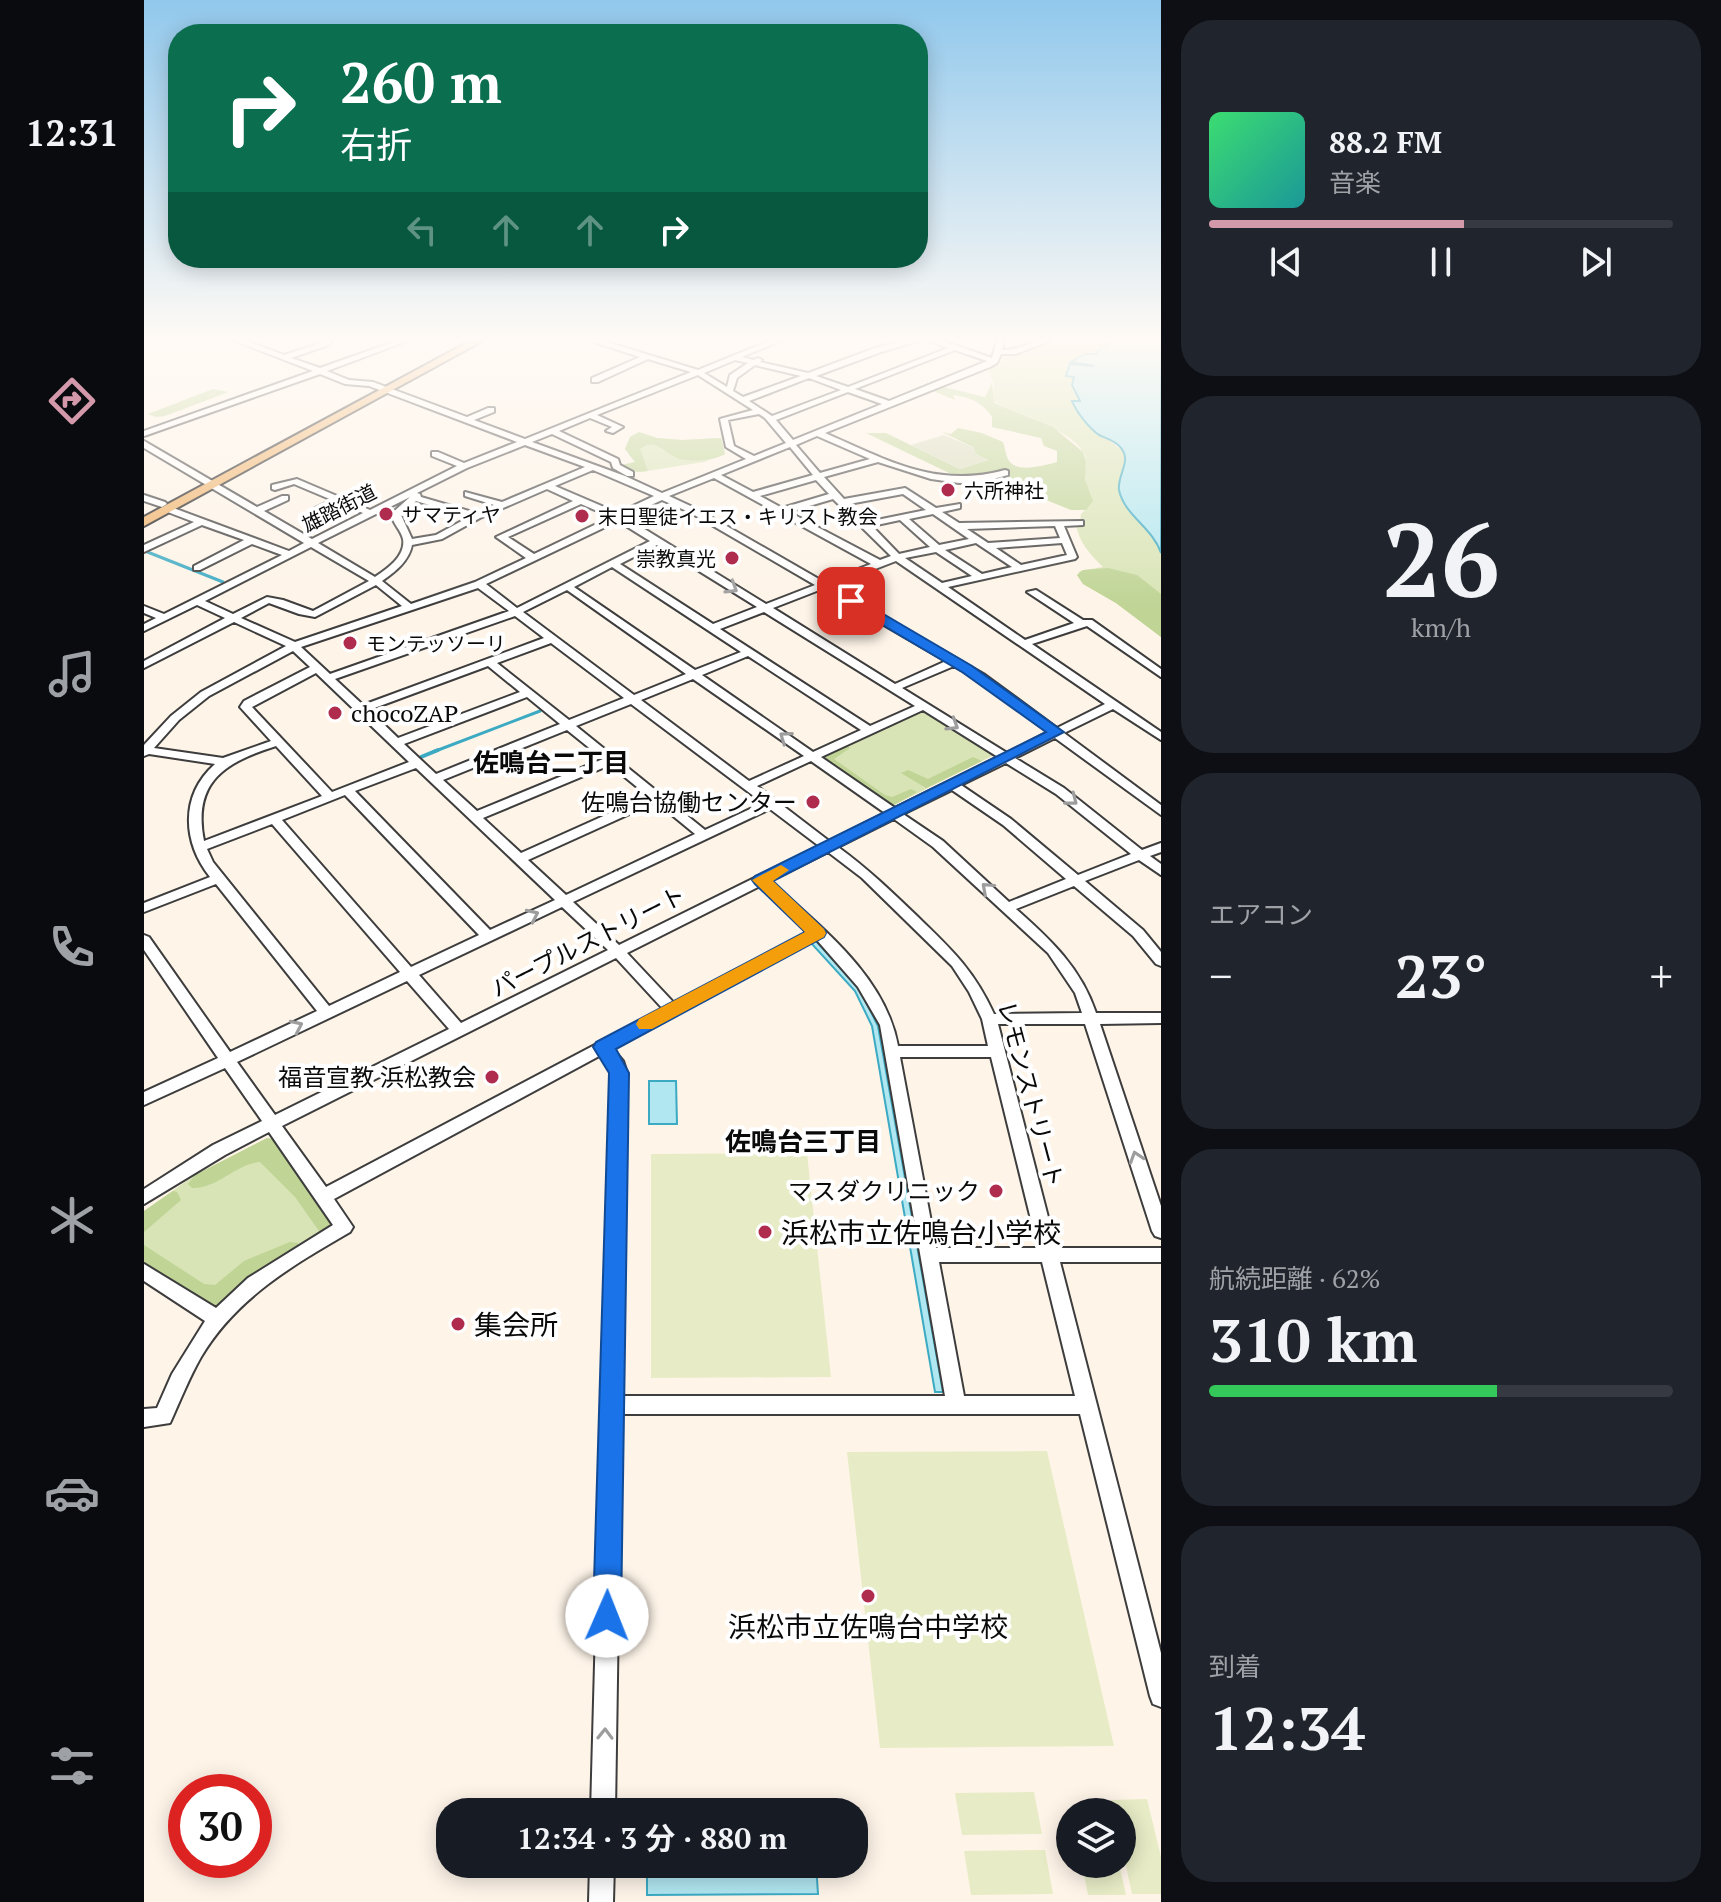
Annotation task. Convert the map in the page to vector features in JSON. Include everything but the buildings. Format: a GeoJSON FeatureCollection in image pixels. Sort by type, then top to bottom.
{"type":"FeatureCollection","features":[{"type":"Feature","properties":{"kind":"main road"},"geometry":{"type":"LineString","coordinates":[[144,522],[165,507],[309,429]]}},
{"type":"Feature","properties":{"kind":"main road"},"geometry":{"type":"LineString","coordinates":[[144,514],[165,507]]}},
{"type":"Feature","properties":{"kind":"street"},"geometry":{"type":"LineString","coordinates":[[491,429],[664,495],[824,585],[955,661],[1057,732],[1161,811]]}},
{"type":"Feature","properties":{"kind":"street","name":"雄踏街道"},"geometry":{"type":"LineString","coordinates":[[144,628],[421,486],[553,429]]}},
{"type":"Feature","properties":{"kind":"street"},"geometry":{"type":"LineString","coordinates":[[610,431],[615,429]]}},
{"type":"Feature","properties":{"kind":"street"},"geometry":{"type":"LineString","coordinates":[[726,429],[730,447],[753,459]]}},
{"type":"Feature","properties":{"kind":"street"},"geometry":{"type":"LineString","coordinates":[[780,429],[840,499],[897,557],[1161,737]]}},
{"type":"Feature","properties":{"kind":"street"},"geometry":{"type":"LineString","coordinates":[[145,751],[175,718],[205,694],[294,646],[479,584],[664,495],[828,429]]}},
{"type":"Feature","properties":{"kind":"street"},"geometry":{"type":"LineString","coordinates":[[550,430],[615,461],[616,466],[631,473],[622,478]]}},
{"type":"Feature","properties":{"kind":"street"},"geometry":{"type":"LineString","coordinates":[[817,433],[907,471],[973,479],[1005,473]]}},
{"type":"Feature","properties":{"kind":"street"},"geometry":{"type":"LineString","coordinates":[[144,444],[205,485],[410,608]]}},
{"type":"Feature","properties":{"kind":"street"},"geometry":{"type":"LineString","coordinates":[[435,454],[464,466]]}},
{"type":"Feature","properties":{"kind":"street"},"geometry":{"type":"LineString","coordinates":[[144,455],[256,511],[305,546]]}},
{"type":"Feature","properties":{"kind":"street"},"geometry":{"type":"LineString","coordinates":[[753,495],[879,459]]}},
{"type":"Feature","properties":{"kind":"street"},"geometry":{"type":"LineString","coordinates":[[408,543],[439,537],[477,516],[593,467]]}},
{"type":"Feature","properties":{"kind":"street"},"geometry":{"type":"LineString","coordinates":[[715,475],[879,564]]}},
{"type":"Feature","properties":{"kind":"street"},"geometry":{"type":"LineString","coordinates":[[256,511],[278,490],[294,481],[370,513]]}},
{"type":"Feature","properties":{"kind":"street"},"geometry":{"type":"LineString","coordinates":[[408,543],[396,522],[397,511],[427,488],[421,486]]}},
{"type":"Feature","properties":{"kind":"street"},"geometry":{"type":"LineString","coordinates":[[547,486],[619,517],[1060,791],[1161,871]]}},
{"type":"Feature","properties":{"kind":"street"},"geometry":{"type":"LineString","coordinates":[[781,511],[900,491],[1019,568]]}},
{"type":"Feature","properties":{"kind":"street"},"geometry":{"type":"LineString","coordinates":[[468,494],[502,505]]}},
{"type":"Feature","properties":{"kind":"street"},"geometry":{"type":"LineString","coordinates":[[144,498],[289,554]]}},
{"type":"Feature","properties":{"kind":"street"},"geometry":{"type":"LineString","coordinates":[[414,498],[477,516]]}},
{"type":"Feature","properties":{"kind":"street"},"geometry":{"type":"LineString","coordinates":[[316,511],[340,500]]}},
{"type":"Feature","properties":{"kind":"street"},"geometry":{"type":"LineString","coordinates":[[533,558],[501,537],[580,501]]}},
{"type":"Feature","properties":{"kind":"street"},"geometry":{"type":"LineString","coordinates":[[384,505],[397,511]]}},
{"type":"Feature","properties":{"kind":"street"},"geometry":{"type":"LineString","coordinates":[[865,525],[957,506]]}},
{"type":"Feature","properties":{"kind":"street"},"geometry":{"type":"LineString","coordinates":[[903,518],[938,549],[978,576]]}},
{"type":"Feature","properties":{"kind":"street"},"geometry":{"type":"LineString","coordinates":[[144,549],[203,521]]}},
{"type":"Feature","properties":{"kind":"street"},"geometry":{"type":"LineString","coordinates":[[958,526],[1080,523]]}},
{"type":"Feature","properties":{"kind":"street"},"geometry":{"type":"LineString","coordinates":[[941,586],[1072,557],[1059,524]]}},
{"type":"Feature","properties":{"kind":"street"},"geometry":{"type":"LineString","coordinates":[[163,540],[180,547]]}},
{"type":"Feature","properties":{"kind":"street"},"geometry":{"type":"LineString","coordinates":[[197,568],[252,540]]}},
{"type":"Feature","properties":{"kind":"street"},"geometry":{"type":"LineString","coordinates":[[713,628],[897,557],[977,540]]}},
{"type":"Feature","properties":{"kind":"street"},"geometry":{"type":"LineString","coordinates":[[987,547],[1064,540]]}},
{"type":"Feature","properties":{"kind":"street"},"geometry":{"type":"LineString","coordinates":[[328,678],[516,612],[657,541]]}},
{"type":"Feature","properties":{"kind":"street"},"geometry":{"type":"LineString","coordinates":[[144,665],[267,600],[315,614],[371,584],[399,561],[408,543]]}},
{"type":"Feature","properties":{"kind":"street"},"geometry":{"type":"LineString","coordinates":[[612,563],[869,730]]}},
{"type":"Feature","properties":{"kind":"street","name":"レモンストリート"},"geometry":{"type":"LineString","coordinates":[[479,584],[874,881],[957,963],[976,990],[989,1019],[1161,1696]]}},
{"type":"Feature","properties":{"kind":"street"},"geometry":{"type":"LineString","coordinates":[[567,586],[938,844],[1065,963],[1082,992],[1161,1231]]}},
{"type":"Feature","properties":{"kind":"street"},"geometry":{"type":"LineString","coordinates":[[1032,592],[1082,624]]}},
{"type":"Feature","properties":{"kind":"street"},"geometry":{"type":"LineString","coordinates":[[197,601],[294,646],[616,952],[672,1010]]}},
{"type":"Feature","properties":{"kind":"street"},"geometry":{"type":"LineString","coordinates":[[144,609],[164,618]]}},
{"type":"Feature","properties":{"kind":"street"},"geometry":{"type":"LineString","coordinates":[[1026,643],[1088,622],[1161,674]]}},
{"type":"Feature","properties":{"kind":"street"},"geometry":{"type":"LineString","coordinates":[[361,709],[552,639]]}},
{"type":"Feature","properties":{"kind":"street"},"geometry":{"type":"LineString","coordinates":[[434,779],[750,652]]}},
{"type":"Feature","properties":{"kind":"street"},"geometry":{"type":"LineString","coordinates":[[894,688],[955,661]]}},
{"type":"Feature","properties":{"kind":"street"},"geometry":{"type":"LineString","coordinates":[[490,662],[704,835]]}},
{"type":"Feature","properties":{"kind":"street"},"geometry":{"type":"LineString","coordinates":[[317,668],[248,703],[246,707],[330,797]]}},
{"type":"Feature","properties":{"kind":"street"},"geometry":{"type":"LineString","coordinates":[[396,743],[528,693]]}},
{"type":"Feature","properties":{"kind":"street","name":"パープルストリート"},"geometry":{"type":"LineString","coordinates":[[144,1197],[188,1167],[272,1124],[1114,704]]}},
{"type":"Feature","properties":{"kind":"street"},"geometry":{"type":"LineString","coordinates":[[748,786],[923,706]]}},
{"type":"Feature","properties":{"kind":"street"},"geometry":{"type":"LineString","coordinates":[[145,751],[225,762],[278,742]]}},
{"type":"Feature","properties":{"kind":"street"},"geometry":{"type":"LineString","coordinates":[[474,817],[611,760]]}},
{"type":"Feature","properties":{"kind":"street"},"geometry":{"type":"LineString","coordinates":[[225,762],[208,782],[196,807],[194,824],[198,848],[326,1012]]}},
{"type":"Feature","properties":{"kind":"street"},"geometry":{"type":"LineString","coordinates":[[198,848],[417,763]]}},
{"type":"Feature","properties":{"kind":"street"},"geometry":{"type":"LineString","coordinates":[[952,784],[1007,822],[1138,933],[1161,961]]}},
{"type":"Feature","properties":{"kind":"street"},"geometry":{"type":"LineString","coordinates":[[347,790],[488,936]]}},
{"type":"Feature","properties":{"kind":"street"},"geometry":{"type":"LineString","coordinates":[[518,859],[657,797]]}},
{"type":"Feature","properties":{"kind":"street"},"geometry":{"type":"LineString","coordinates":[[144,1099],[772,803]]}},
{"type":"Feature","properties":{"kind":"street"},"geometry":{"type":"LineString","coordinates":[[274,819],[459,1031]]}},
{"type":"Feature","properties":{"kind":"street"},"geometry":{"type":"LineString","coordinates":[[1008,907],[1161,847]]}},
{"type":"Feature","properties":{"kind":"street"},"geometry":{"type":"LineString","coordinates":[[144,908],[219,878]]}},
{"type":"Feature","properties":{"kind":"street"},"geometry":{"type":"LineString","coordinates":[[761,880],[858,976],[875,999],[887,1025],[956,1405]]}},
{"type":"Feature","properties":{"kind":"street"},"geometry":{"type":"LineString","coordinates":[[322,1197],[817,933]]}},
{"type":"Feature","properties":{"kind":"street"},"geometry":{"type":"LineString","coordinates":[[144,940],[344,1227],[250,1285],[193,1350],[163,1417],[144,1418]]}},
{"type":"Feature","properties":{"kind":"street"},"geometry":{"type":"LineString","coordinates":[[989,1019],[1161,1018]]}},
{"type":"Feature","properties":{"kind":"street"},"geometry":{"type":"LineString","coordinates":[[603,1047],[615,1061],[619,1073],[603,1798]]}},
{"type":"Feature","properties":{"kind":"street"},"geometry":{"type":"LineString","coordinates":[[893,1052],[997,1051]]}},
{"type":"Feature","properties":{"kind":"street"},"geometry":{"type":"LineString","coordinates":[[929,1255],[1161,1255]]}},
{"type":"Feature","properties":{"kind":"street"},"geometry":{"type":"LineString","coordinates":[[144,1272],[217,1319]]}},
{"type":"Feature","properties":{"kind":"street"},"geometry":{"type":"LineString","coordinates":[[612,1405],[1087,1405]]}},
{"type":"Feature","properties":{"kind":"street"},"geometry":{"type":"LineString","coordinates":[[601,1902],[602,1878]]}},
{"type":"Feature","properties":{"kind":"green space"},"geometry":{"type":"Polygon","coordinates":[[[962,429],[1003,442],[1009,460],[1020,467],[1057,462],[1057,451],[1044,446],[1041,438],[1000,429],[1055,429],[1083,452],[1085,479],[1093,501],[1086,510],[1071,510],[996,477],[949,473],[866,433],[886,433],[960,469],[988,460],[976,454],[973,447],[942,432],[951,434],[962,429]]]}},
{"type":"Feature","properties":{"kind":"green space"},"geometry":{"type":"Polygon","coordinates":[[[1053,429],[1094,429],[1123,451],[1121,495],[1161,553],[1161,637],[1116,603],[1083,584],[1077,575],[1080,571],[1103,567],[1082,543],[1077,531],[1076,524],[1080,524],[1081,514],[1091,500],[1085,477],[1086,459],[1072,440],[1053,429]]]}},
{"type":"Feature","properties":{"kind":"green space"},"geometry":{"type":"Polygon","coordinates":[[[639,432],[657,438],[682,440],[721,438],[725,454],[704,462],[641,472],[622,465],[635,462],[625,449],[630,437],[639,432]]]}},
{"type":"Feature","properties":{"kind":"green space"},"geometry":{"type":"Polygon","coordinates":[[[639,432],[657,438],[682,440],[721,438],[725,454],[693,461],[675,457],[658,446],[645,446],[640,449],[648,471],[637,472],[622,465],[635,462],[625,449],[630,437],[639,432]]]}},
{"type":"Feature","properties":{"kind":"green space"},"geometry":{"type":"Polygon","coordinates":[[[944,435],[973,447],[976,454],[988,460],[960,469],[911,445],[944,435]]]}},
{"type":"Feature","properties":{"kind":"green space"},"geometry":{"type":"Polygon","coordinates":[[[1108,568],[1137,575],[1161,594],[1161,637],[1116,603],[1083,584],[1077,575],[1083,570],[1108,568]]]}},
{"type":"Feature","properties":{"kind":"green space"},"geometry":{"type":"Polygon","coordinates":[[[921,710],[994,755],[894,805],[822,756],[921,710]]]}},
{"type":"Feature","properties":{"kind":"green space"},"geometry":{"type":"Polygon","coordinates":[[[846,745],[850,748],[834,759],[885,795],[892,797],[911,789],[917,792],[894,805],[887,804],[822,759],[822,756],[846,745]]]}},
{"type":"Feature","properties":{"kind":"green space"},"geometry":{"type":"Polygon","coordinates":[[[973,757],[982,761],[926,788],[901,773],[908,770],[928,779],[973,757]]]}},
{"type":"Feature","properties":{"kind":"green space"},"geometry":{"type":"Polygon","coordinates":[[[267,1138],[330,1230],[270,1264],[221,1305],[144,1263],[144,1211],[195,1175],[267,1138]]]}},
{"type":"Feature","properties":{"kind":"green space"},"geometry":{"type":"Polygon","coordinates":[[[267,1138],[275,1139],[333,1222],[330,1230],[319,1231],[295,1197],[260,1162],[243,1167],[210,1185],[192,1188],[188,1184],[195,1175],[267,1138]]]}},
{"type":"Feature","properties":{"kind":"green space"},"geometry":{"type":"Polygon","coordinates":[[[807,1153],[831,1377],[651,1378],[651,1154],[807,1153]]]}},
{"type":"Feature","properties":{"kind":"green space"},"geometry":{"type":"Polygon","coordinates":[[[173,1191],[181,1200],[144,1232],[144,1211],[173,1191]]]}},
{"type":"Feature","properties":{"kind":"green space"},"geometry":{"type":"Polygon","coordinates":[[[290,1242],[298,1243],[298,1246],[246,1281],[221,1305],[211,1307],[144,1263],[144,1245],[204,1284],[215,1285],[244,1261],[290,1242]]]}},
{"type":"Feature","properties":{"kind":"green space"},"geometry":{"type":"Polygon","coordinates":[[[1047,1451],[1114,1746],[880,1748],[847,1452],[1047,1451]]]}},
{"type":"Feature","properties":{"kind":"green space"},"geometry":{"type":"Polygon","coordinates":[[[1034,1792],[1042,1834],[962,1835],[955,1793],[1034,1792]]]}},
{"type":"Feature","properties":{"kind":"green space"},"geometry":{"type":"Polygon","coordinates":[[[1136,1799],[1147,1799],[1161,1857],[1161,1894],[1132,1894],[1129,1878],[1136,1878],[1136,1799]]]}},
{"type":"Feature","properties":{"kind":"green space"},"geometry":{"type":"Polygon","coordinates":[[[1045,1850],[1053,1894],[971,1895],[964,1851],[1045,1850]]]}},
{"type":"Feature","properties":{"kind":"green space"},"geometry":{"type":"Polygon","coordinates":[[[1085,1878],[1122,1878],[1126,1895],[1088,1895],[1085,1878]]]}},
{"type":"Feature","properties":{"kind":"water"},"geometry":{"type":"Polygon","coordinates":[[[1092,429],[1161,429],[1161,553],[1152,536],[1122,499],[1119,484],[1125,463],[1124,453],[1116,443],[1092,429]]]}},
{"type":"Feature","properties":{"kind":"water"},"geometry":{"type":"Polygon","coordinates":[[[816,941],[860,990],[878,1026],[943,1392],[935,1392],[872,1026],[855,991],[811,943],[816,941]]]}},
{"type":"Feature","properties":{"kind":"water"},"geometry":{"type":"Polygon","coordinates":[[[649,1081],[676,1081],[677,1124],[649,1124],[649,1081]]]}},
{"type":"Feature","properties":{"kind":"water"},"geometry":{"type":"Polygon","coordinates":[[[647,1878],[817,1878],[818,1894],[647,1895],[647,1878]]]}},
{"type":"Feature","properties":{"kind":"waterway"},"geometry":{"type":"LineString","coordinates":[[145,551],[223,582]]}},
{"type":"Feature","properties":{"kind":"waterway"},"geometry":{"type":"LineString","coordinates":[[435,751],[540,711]]}},
{"type":"Feature","properties":{"kind":"waterway"},"geometry":{"type":"LineString","coordinates":[[421,757],[435,751]]}},
{"type":"Feature","properties":{"kind":"slow traffic"},"geometry":{"type":"LineString","coordinates":[[646,1024],[817,933],[761,880],[781,870]]}},
{"type":"Feature","properties":{"kind":"place","name":"六所神社"},"geometry":{"type":"Point","coordinates":[948,490]}},
{"type":"Feature","properties":{"kind":"place","name":"サマティヤ"},"geometry":{"type":"Point","coordinates":[386,514]}},
{"type":"Feature","properties":{"kind":"place","name":"末日聖徒イエス・キリスト教会"},"geometry":{"type":"Point","coordinates":[582,516]}},
{"type":"Feature","properties":{"kind":"place","name":"崇教真光"},"geometry":{"type":"Point","coordinates":[732,558]}},
{"type":"Feature","properties":{"kind":"place","name":"モンテッソーリ"},"geometry":{"type":"Point","coordinates":[350,643]}},
{"type":"Feature","properties":{"kind":"place","name":"chocoZAP"},"geometry":{"type":"Point","coordinates":[335,713]}},
{"type":"Feature","properties":{"kind":"place","name":"佐鳴台協働センター"},"geometry":{"type":"Point","coordinates":[813,802]}},
{"type":"Feature","properties":{"kind":"place","name":"福音宣教 浜松教会"},"geometry":{"type":"Point","coordinates":[492,1077]}},
{"type":"Feature","properties":{"kind":"place","name":"マスダクリニック"},"geometry":{"type":"Point","coordinates":[996,1191]}},
{"type":"Feature","properties":{"kind":"place","name":"浜松市立佐鳴台小学校"},"geometry":{"type":"Point","coordinates":[765,1232]}},
{"type":"Feature","properties":{"kind":"place","name":"集会所"},"geometry":{"type":"Point","coordinates":[458,1324]}},
{"type":"Feature","properties":{"kind":"place","name":"浜松市立佐鳴台中学校"},"geometry":{"type":"Point","coordinates":[868,1596]}},
{"type":"Feature","properties":{"kind":"district","name":"佐鳴台二丁目"},"geometry":{"type":"Point","coordinates":[551,762]}},
{"type":"Feature","properties":{"kind":"district","name":"佐鳴台三丁目"},"geometry":{"type":"Point","coordinates":[803,1141]}},
{"type":"Feature","properties":{"kind":"route"},"geometry":{"type":"LineString","coordinates":[[607,1616],[619,1073],[615,1061],[603,1047],[817,933],[761,880],[1057,732],[967,669],[851,601]]}}]}
